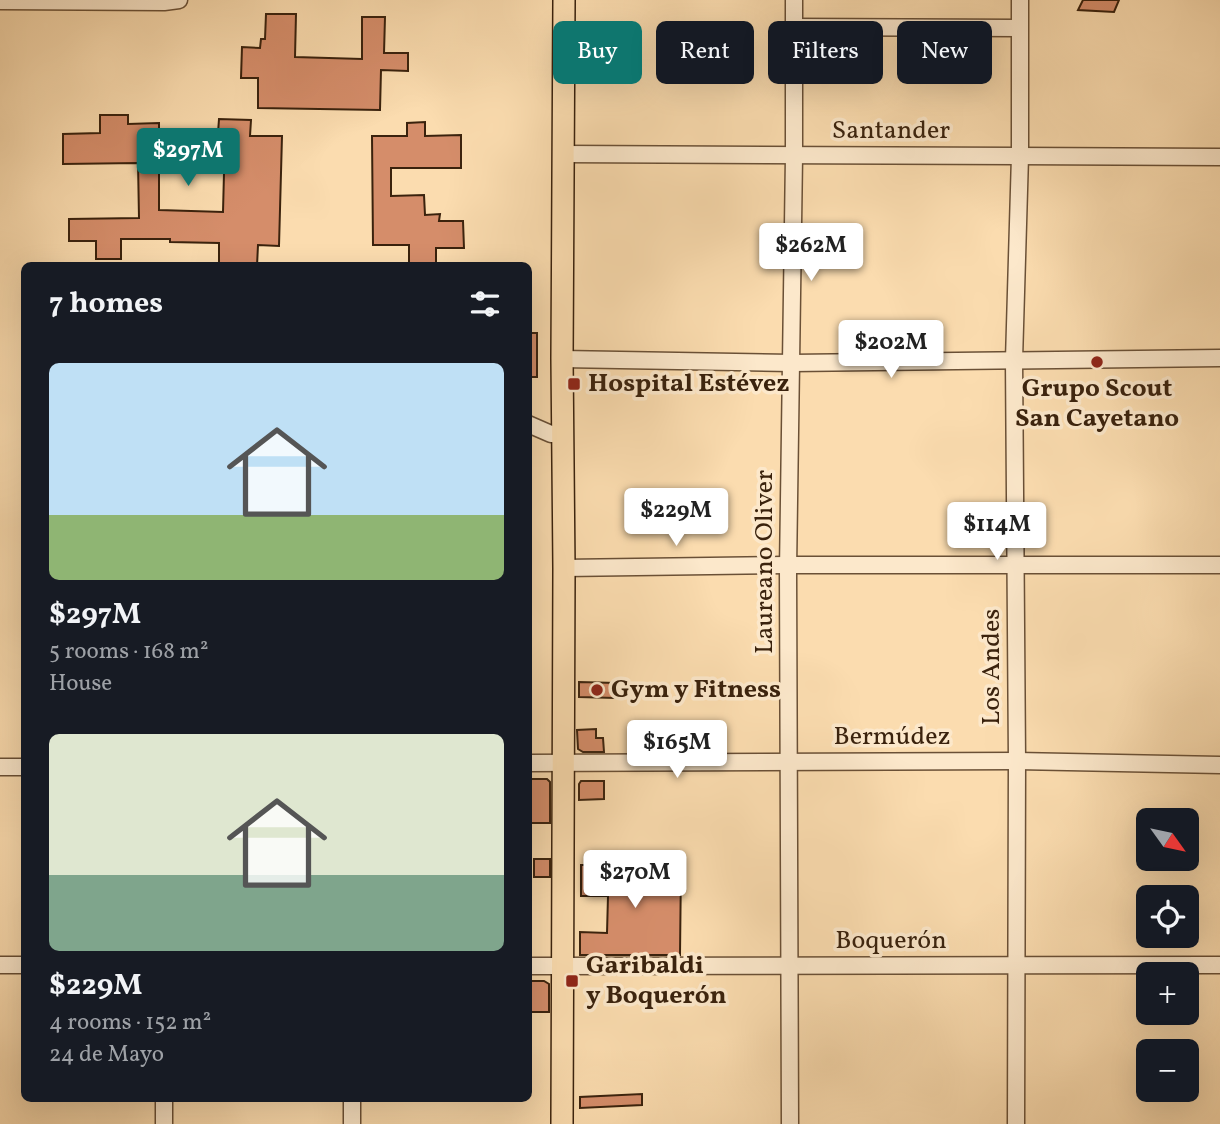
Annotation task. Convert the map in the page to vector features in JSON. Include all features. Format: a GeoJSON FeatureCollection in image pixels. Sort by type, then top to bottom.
{"type":"FeatureCollection","features":[{"type":"Feature","properties":{"kind":"main road"},"geometry":{"type":"LineString","coordinates":[[562,1124],[564,0]]}},
{"type":"Feature","properties":{"kind":"street"},"geometry":{"type":"LineString","coordinates":[[0,1],[179,0]]}},
{"type":"Feature","properties":{"kind":"street","name":"Laureano Oliver"},"geometry":{"type":"LineString","coordinates":[[794,0],[794,21]]}},
{"type":"Feature","properties":{"kind":"street","name":"Los Andes"},"geometry":{"type":"LineString","coordinates":[[1016,1124],[1014,360],[1020,156],[1020,0]]}},
{"type":"Feature","properties":{"kind":"street"},"geometry":{"type":"LineString","coordinates":[[883,27],[1020,28]]}},
{"type":"Feature","properties":{"kind":"street","name":"Laureano Oliver"},"geometry":{"type":"LineString","coordinates":[[790,1124],[789,565],[794,84]]}},
{"type":"Feature","properties":{"kind":"street","name":"Santander"},"geometry":{"type":"LineString","coordinates":[[563,154],[1220,157]]}},
{"type":"Feature","properties":{"kind":"street"},"geometry":{"type":"LineString","coordinates":[[562,359],[792,363],[1220,358]]}},
{"type":"Feature","properties":{"kind":"street"},"geometry":{"type":"LineString","coordinates":[[532,426],[551,435],[563,434]]}},
{"type":"Feature","properties":{"kind":"street"},"geometry":{"type":"LineString","coordinates":[[564,568],[1220,565]]}},
{"type":"Feature","properties":{"kind":"street","name":"Bermúdez"},"geometry":{"type":"LineString","coordinates":[[532,763],[1017,761],[1220,765]]}},
{"type":"Feature","properties":{"kind":"street"},"geometry":{"type":"LineString","coordinates":[[0,767],[21,767]]}},
{"type":"Feature","properties":{"kind":"street"},"geometry":{"type":"LineString","coordinates":[[0,965],[21,965]]}},
{"type":"Feature","properties":{"kind":"street","name":"Boquerón"},"geometry":{"type":"LineString","coordinates":[[532,966],[1220,965]]}},
{"type":"Feature","properties":{"kind":"street"},"geometry":{"type":"LineString","coordinates":[[163,1124],[164,1102]]}},
{"type":"Feature","properties":{"kind":"street"},"geometry":{"type":"LineString","coordinates":[[352,1102],[352,1124]]}},
{"type":"Feature","properties":{"kind":"building"},"geometry":{"type":"Polygon","coordinates":[[[1083,0],[1119,0],[1114,12],[1078,10],[1083,0]]]}},
{"type":"Feature","properties":{"kind":"building"},"geometry":{"type":"Polygon","coordinates":[[[266,14],[296,14],[295,57],[362,59],[362,17],[385,17],[384,53],[408,53],[408,71],[381,70],[380,110],[258,108],[258,78],[241,78],[242,47],[260,48],[261,39],[265,39],[266,14]]]}},
{"type":"Feature","properties":{"kind":"building"},"geometry":{"type":"Polygon","coordinates":[[[100,115],[128,115],[128,124],[159,123],[159,210],[223,212],[224,173],[182,172],[183,132],[218,133],[219,119],[251,120],[250,136],[282,136],[279,246],[258,245],[257,262],[219,262],[219,243],[121,239],[121,259],[96,259],[96,241],[69,241],[69,219],[139,218],[138,163],[63,164],[63,134],[100,133],[100,115]]]}},
{"type":"Feature","properties":{"kind":"building"},"geometry":{"type":"Polygon","coordinates":[[[425,122],[425,136],[461,135],[461,168],[391,168],[391,196],[424,195],[425,215],[440,214],[439,221],[463,221],[464,248],[436,248],[436,262],[409,262],[409,245],[373,245],[372,136],[407,136],[407,123],[425,122]]]}},
{"type":"Feature","properties":{"kind":"building"},"geometry":{"type":"Polygon","coordinates":[[[532,333],[537,333],[537,377],[532,377],[532,333]]]}},
{"type":"Feature","properties":{"kind":"building","name":"Gym y Fitness"},"geometry":{"type":"Polygon","coordinates":[[[579,682],[616,683],[615,698],[579,697],[579,682]]]}},
{"type":"Feature","properties":{"kind":"building"},"geometry":{"type":"Polygon","coordinates":[[[596,729],[596,738],[603,738],[604,752],[583,752],[578,749],[577,730],[596,729]]]}},
{"type":"Feature","properties":{"kind":"building"},"geometry":{"type":"Polygon","coordinates":[[[532,779],[547,779],[550,782],[550,823],[532,823],[532,779]]]}},
{"type":"Feature","properties":{"kind":"building"},"geometry":{"type":"Polygon","coordinates":[[[581,781],[604,781],[604,799],[579,800],[581,781]]]}},
{"type":"Feature","properties":{"kind":"building"},"geometry":{"type":"Polygon","coordinates":[[[534,859],[550,859],[550,877],[534,877],[534,859]]]}},
{"type":"Feature","properties":{"kind":"building"},"geometry":{"type":"Polygon","coordinates":[[[581,865],[681,865],[680,955],[580,955],[580,932],[607,933],[608,896],[581,896],[581,865]]]}},
{"type":"Feature","properties":{"kind":"building"},"geometry":{"type":"Polygon","coordinates":[[[532,981],[549,984],[549,1012],[532,1012],[532,981]]]}},
{"type":"Feature","properties":{"kind":"building"},"geometry":{"type":"Polygon","coordinates":[[[642,1094],[642,1105],[580,1108],[580,1097],[642,1094]]]}},
{"type":"Feature","properties":{"kind":"place","name":"Grupo Scout San Cayetano"},"geometry":{"type":"Point","coordinates":[1097,362]}},
{"type":"Feature","properties":{"kind":"place","name":"Hospital Estévez"},"geometry":{"type":"Point","coordinates":[574,384]}},
{"type":"Feature","properties":{"kind":"place","name":"Gym y Fitness"},"geometry":{"type":"Point","coordinates":[597,690]}},
{"type":"Feature","properties":{"kind":"place","name":"Garibaldi y Boquerón"},"geometry":{"type":"Point","coordinates":[572,981]}}]}
